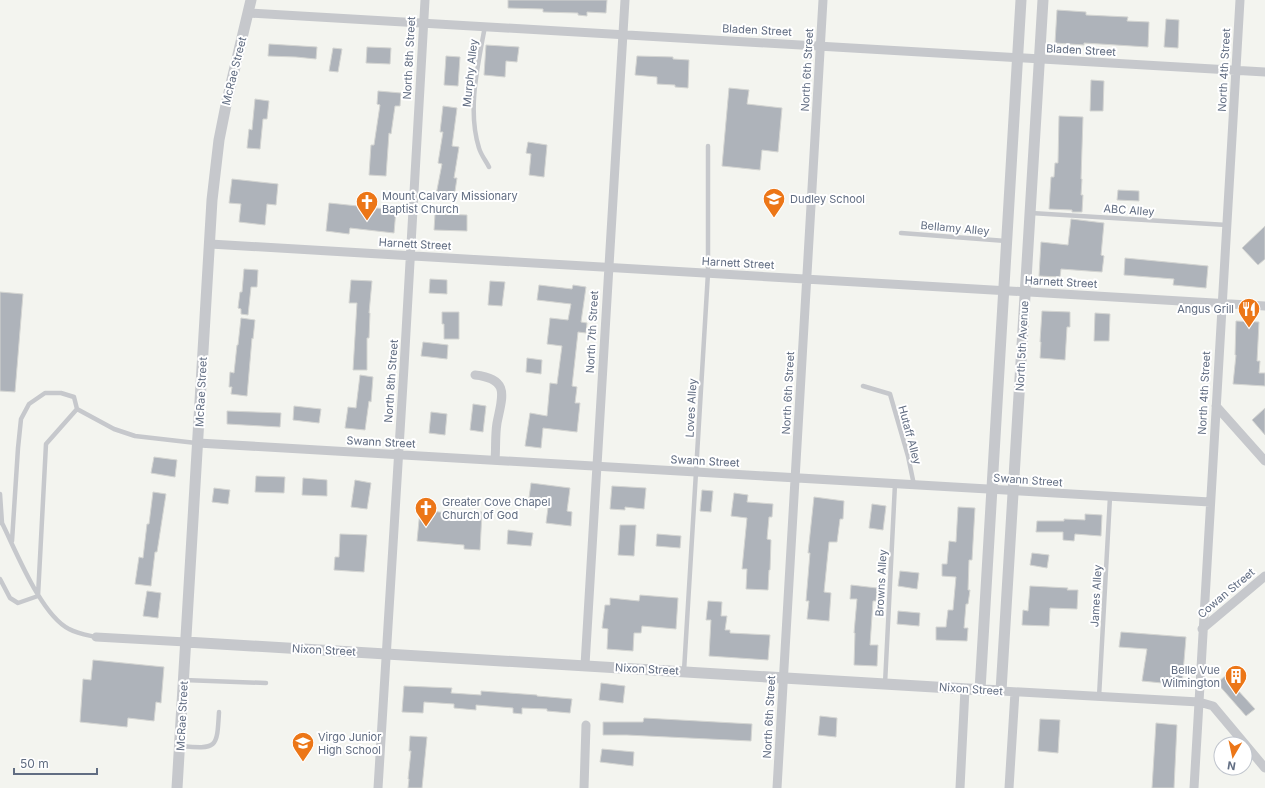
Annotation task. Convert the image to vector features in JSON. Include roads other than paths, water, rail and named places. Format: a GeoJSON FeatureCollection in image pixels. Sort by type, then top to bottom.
{"type":"FeatureCollection","features":[{"type":"Feature","properties":{"kind":"street","name":"McRae Street"},"geometry":{"type":"LineString","coordinates":[[177,788],[212,200],[219,140],[251,0]]}},
{"type":"Feature","properties":{"kind":"street","name":"North 8th Street"},"geometry":{"type":"LineString","coordinates":[[378,788],[425,0]]}},
{"type":"Feature","properties":{"kind":"street","name":"North 7th Street"},"geometry":{"type":"LineString","coordinates":[[585,665],[625,0]]}},
{"type":"Feature","properties":{"kind":"street","name":"North 6th Street"},"geometry":{"type":"LineString","coordinates":[[777,788],[823,0]]}},
{"type":"Feature","properties":{"kind":"street","name":"North 5th Avenue"},"geometry":{"type":"LineString","coordinates":[[980,690],[1008,241],[1021,0]]}},
{"type":"Feature","properties":{"kind":"street","name":"North 5th Avenue"},"geometry":{"type":"LineString","coordinates":[[1001,691],[1043,0]]}},
{"type":"Feature","properties":{"kind":"street","name":"North 4th Street"},"geometry":{"type":"LineString","coordinates":[[1194,788],[1202,629],[1240,0]]}},
{"type":"Feature","properties":{"kind":"street","name":"Bladen Street"},"geometry":{"type":"LineString","coordinates":[[248,12],[1265,72]]}},
{"type":"Feature","properties":{"kind":"street","name":"Harnett Street"},"geometry":{"type":"LineString","coordinates":[[210,244],[1265,306]]}},
{"type":"Feature","properties":{"kind":"street"},"geometry":{"type":"LineString","coordinates":[[476,375],[495,381],[501,387],[503,394],[497,424],[495,460]]}},
{"type":"Feature","properties":{"kind":"street"},"geometry":{"type":"LineString","coordinates":[[1216,406],[1265,461]]}},
{"type":"Feature","properties":{"kind":"street","name":"Swann Street"},"geometry":{"type":"LineString","coordinates":[[198,444],[1210,502]]}},
{"type":"Feature","properties":{"kind":"street","name":"Cowan Street"},"geometry":{"type":"LineString","coordinates":[[1202,629],[1265,576]]}},
{"type":"Feature","properties":{"kind":"street","name":"Nixon Street"},"geometry":{"type":"LineString","coordinates":[[96,637],[1199,702]]}},
{"type":"Feature","properties":{"kind":"street"},"geometry":{"type":"LineString","coordinates":[[960,788],[965,689]]}},
{"type":"Feature","properties":{"kind":"street"},"geometry":{"type":"LineString","coordinates":[[1009,788],[1015,692]]}},
{"type":"Feature","properties":{"kind":"street"},"geometry":{"type":"LineString","coordinates":[[1199,702],[1213,706],[1265,768]]}},
{"type":"Feature","properties":{"kind":"street"},"geometry":{"type":"LineString","coordinates":[[584,788],[586,725]]}},
{"type":"Feature","properties":{"kind":"lane","name":"Murphy Alley"},"geometry":{"type":"LineString","coordinates":[[484,26],[474,104],[476,135],[479,150],[489,167]]}},
{"type":"Feature","properties":{"kind":"lane","name":"Loves Alley"},"geometry":{"type":"LineString","coordinates":[[684,671],[708,273],[708,146]]}},
{"type":"Feature","properties":{"kind":"lane","name":"ABC Alley"},"geometry":{"type":"LineString","coordinates":[[1030,213],[1227,225]]}},
{"type":"Feature","properties":{"kind":"lane","name":"Bellamy Alley"},"geometry":{"type":"LineString","coordinates":[[902,233],[1008,241]]}},
{"type":"Feature","properties":{"kind":"lane","name":"Hutaff Alley"},"geometry":{"type":"LineString","coordinates":[[863,386],[890,394],[908,456],[914,485]]}},
{"type":"Feature","properties":{"kind":"lane"},"geometry":{"type":"LineString","coordinates":[[12,542],[21,419],[29,404],[45,393],[61,393],[74,397],[77,409],[114,429],[135,436],[198,444]]}},
{"type":"Feature","properties":{"kind":"lane"},"geometry":{"type":"LineString","coordinates":[[38,596],[46,444],[77,409]]}},
{"type":"Feature","properties":{"kind":"lane","name":"Browns Alley"},"geometry":{"type":"LineString","coordinates":[[885,684],[895,484]]}},
{"type":"Feature","properties":{"kind":"lane"},"geometry":{"type":"LineString","coordinates":[[0,494],[1,523],[12,542],[38,596],[58,621],[68,629],[96,637]]}},
{"type":"Feature","properties":{"kind":"lane","name":"James Alley"},"geometry":{"type":"LineString","coordinates":[[1099,697],[1110,497]]}},
{"type":"Feature","properties":{"kind":"lane"},"geometry":{"type":"LineString","coordinates":[[0,579],[10,598],[18,603],[38,596]]}},
{"type":"Feature","properties":{"kind":"lane"},"geometry":{"type":"LineString","coordinates":[[184,680],[266,683]]}},
{"type":"Feature","properties":{"kind":"lane"},"geometry":{"type":"LineString","coordinates":[[180,746],[204,748],[215,743],[218,735],[218,712]]}},
{"type":"Feature","properties":{"kind":"place","name":"Dudley School"},"geometry":{"type":"Point","coordinates":[774,218]}},
{"type":"Feature","properties":{"kind":"place","name":"Mount Calvary Missionary Baptist Church"},"geometry":{"type":"Point","coordinates":[367,222]}},
{"type":"Feature","properties":{"kind":"place","name":"Angus Grill"},"geometry":{"type":"Point","coordinates":[1249,328]}},
{"type":"Feature","properties":{"kind":"place","name":"Greater Cove Chapel Church of God"},"geometry":{"type":"Point","coordinates":[426,528]}},
{"type":"Feature","properties":{"kind":"place","name":"Belle Vue Wilmington"},"geometry":{"type":"Point","coordinates":[1236,696]}},
{"type":"Feature","properties":{"kind":"place","name":"Virgo Junior High School"},"geometry":{"type":"Point","coordinates":[303,762]}}]}
